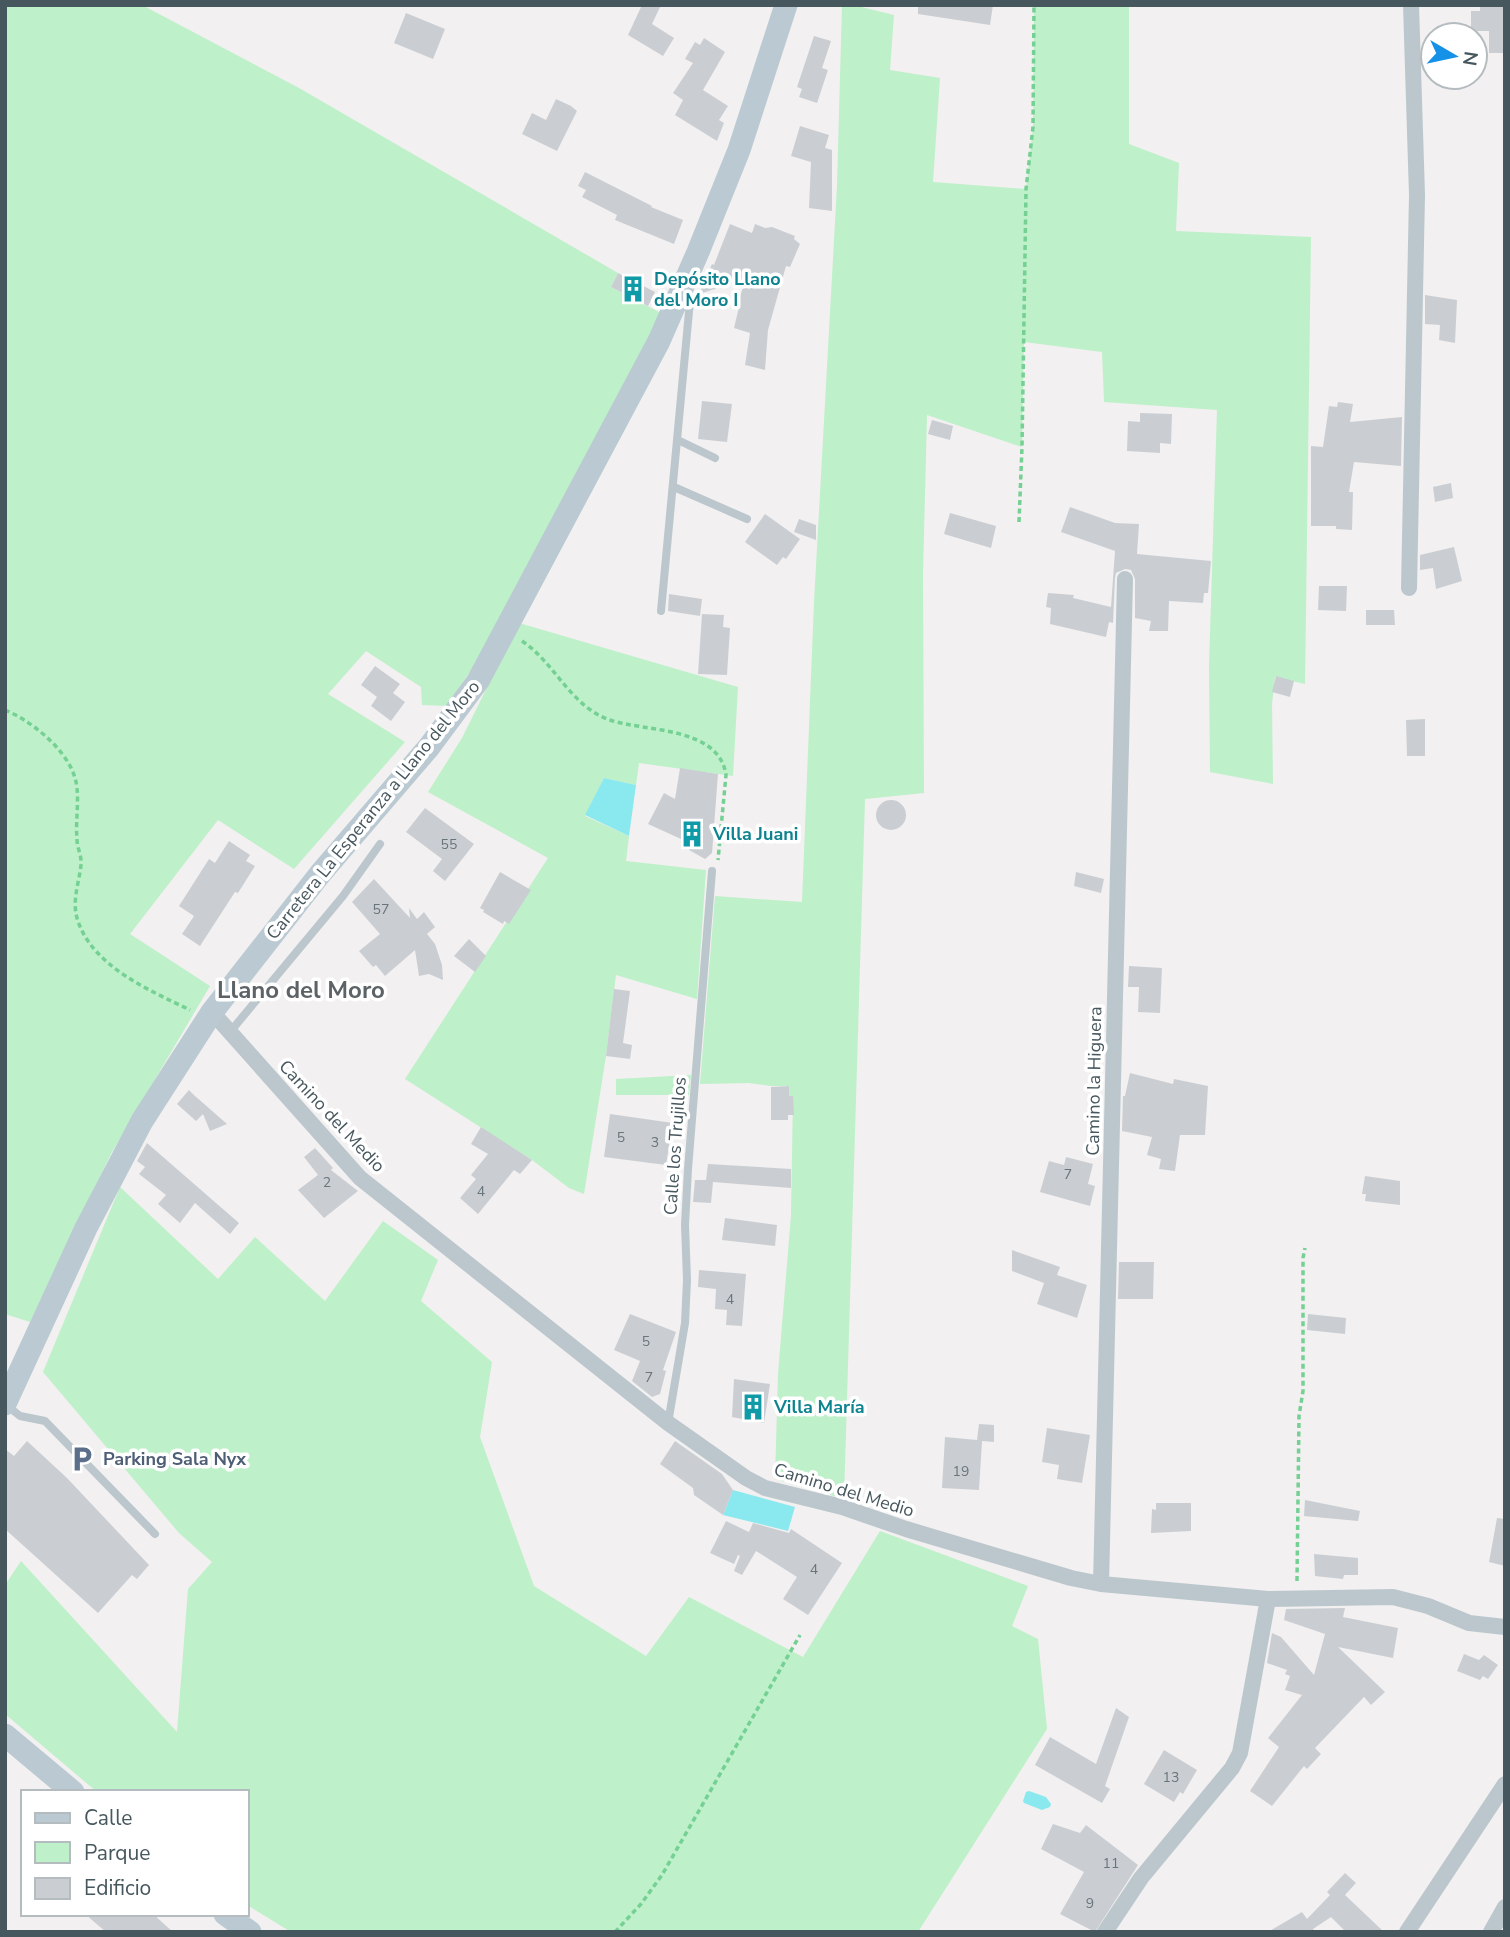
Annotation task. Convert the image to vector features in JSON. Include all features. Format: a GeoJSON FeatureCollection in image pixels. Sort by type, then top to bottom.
{"type":"FeatureCollection","features":[{"type":"Feature","properties":{"kind":"main road","name":"Carretera La Esperanza a Llano del Moro"},"geometry":{"type":"LineString","coordinates":[[5,1404],[86,1228],[142,1121],[210,1015],[320,874],[429,747],[478,681],[659,341],[685,298],[739,150],[786,5]]}},
{"type":"Feature","properties":{"kind":"main road"},"geometry":{"type":"LineString","coordinates":[[5,1735],[71,1790]]}},
{"type":"Feature","properties":{"kind":"street"},"geometry":{"type":"LineString","coordinates":[[1409,588],[1417,195],[1411,5]]}},
{"type":"Feature","properties":{"kind":"street","name":"Camino la Higuera"},"geometry":{"type":"LineString","coordinates":[[1101,1584],[1125,579]]}},
{"type":"Feature","properties":{"kind":"street","name":"Camino del Medio"},"geometry":{"type":"LineString","coordinates":[[210,1015],[230,1032],[360,1178],[668,1423],[746,1478],[765,1488],[842,1507],[918,1533],[1071,1578],[1101,1584],[1268,1599],[1393,1597],[1428,1606],[1469,1623],[1505,1627]]}},
{"type":"Feature","properties":{"kind":"street"},"geometry":{"type":"LineString","coordinates":[[1105,1932],[1141,1878],[1233,1768],[1240,1753],[1268,1599]]}},
{"type":"Feature","properties":{"kind":"street"},"geometry":{"type":"LineString","coordinates":[[1407,1932],[1505,1784]]}},
{"type":"Feature","properties":{"kind":"street"},"geometry":{"type":"LineString","coordinates":[[1491,1932],[1505,1907]]}},
{"type":"Feature","properties":{"kind":"lane"},"geometry":{"type":"LineString","coordinates":[[662,611],[678,440],[685,298],[726,303]]}},
{"type":"Feature","properties":{"kind":"lane"},"geometry":{"type":"LineString","coordinates":[[678,440],[715,458]]}},
{"type":"Feature","properties":{"kind":"lane"},"geometry":{"type":"LineString","coordinates":[[674,487],[747,519]]}},
{"type":"Feature","properties":{"kind":"lane"},"geometry":{"type":"LineString","coordinates":[[230,1032],[343,896],[380,844]]}},
{"type":"Feature","properties":{"kind":"lane","name":"Calle los Trujillos"},"geometry":{"type":"LineString","coordinates":[[668,1423],[685,1323],[688,1169],[712,871]]}},
{"type":"Feature","properties":{"kind":"lane"},"geometry":{"type":"LineString","coordinates":[[5,1404],[20,1416],[45,1421],[155,1534]]}},
{"type":"Feature","properties":{"kind":"path"},"geometry":{"type":"LineString","coordinates":[[1019,522],[1026,189],[1033,127],[1034,5]]}},
{"type":"Feature","properties":{"kind":"path"},"geometry":{"type":"LineString","coordinates":[[505,631],[540,656],[589,710],[613,721],[676,733],[706,744],[724,768],[718,859],[712,871]]}},
{"type":"Feature","properties":{"kind":"path"},"geometry":{"type":"LineString","coordinates":[[5,710],[26,719],[40,731],[68,763],[75,776],[77,842],[81,862],[75,898],[77,919],[91,943],[104,962],[135,981],[210,1015]]}},
{"type":"Feature","properties":{"kind":"path"},"geometry":{"type":"LineString","coordinates":[[720,837],[741,839]]}},
{"type":"Feature","properties":{"kind":"path"},"geometry":{"type":"LineString","coordinates":[[1298,1597],[1299,1416],[1303,1391],[1305,1248]]}},
{"type":"Feature","properties":{"kind":"path"},"geometry":{"type":"LineString","coordinates":[[615,1932],[641,1904],[662,1875],[800,1635]]}},
{"type":"Feature","properties":{"kind":"green space"},"geometry":{"type":"Polygon","coordinates":[[[5,5],[142,5],[299,88],[618,273],[611,287],[661,313],[609,416],[472,669],[446,706],[422,705],[421,687],[366,651],[328,694],[405,742],[294,869],[218,820],[130,934],[210,986],[111,1154],[30,1322],[5,1314],[5,5]]]}},
{"type":"Feature","properties":{"kind":"green space"},"geometry":{"type":"Polygon","coordinates":[[[842,5],[894,15],[890,70],[940,78],[933,182],[1026,189],[1033,127],[1034,5],[1129,5],[1129,144],[1179,163],[1176,231],[1311,237],[1305,684],[1275,677],[1272,704],[1273,784],[1210,772],[1209,666],[1217,410],[1104,402],[1102,352],[1024,342],[1022,447],[927,415],[923,574],[924,793],[865,799],[844,1499],[775,1479],[778,1374],[791,1215],[793,1096],[789,1096],[788,1086],[749,1083],[700,1084],[715,896],[802,902],[814,602],[837,186],[842,5]]]}},
{"type":"Feature","properties":{"kind":"green space"},"geometry":{"type":"Polygon","coordinates":[[[519,623],[738,687],[733,776],[639,763],[636,785],[604,778],[585,816],[629,836],[626,861],[706,870],[697,999],[616,975],[584,1194],[569,1188],[532,1160],[405,1079],[548,858],[428,792],[462,738],[519,623]]]}},
{"type":"Feature","properties":{"kind":"green space"},"geometry":{"type":"Polygon","coordinates":[[[691,1075],[689,1095],[616,1095],[616,1079],[691,1075]]]}},
{"type":"Feature","properties":{"kind":"green space"},"geometry":{"type":"Polygon","coordinates":[[[120,1187],[218,1279],[255,1237],[325,1301],[383,1221],[438,1260],[421,1301],[492,1362],[480,1437],[534,1586],[646,1656],[689,1597],[803,1657],[880,1531],[1028,1586],[1012,1626],[1038,1639],[1047,1729],[918,1932],[291,1932],[248,1906],[248,1790],[95,1790],[5,1714],[5,1585],[21,1561],[177,1732],[188,1589],[212,1562],[179,1533],[43,1372],[120,1187]]]}},
{"type":"Feature","properties":{"kind":"water"},"geometry":{"type":"Polygon","coordinates":[[[604,778],[636,785],[629,836],[585,815],[604,778]]]}},
{"type":"Feature","properties":{"kind":"water"},"geometry":{"type":"Polygon","coordinates":[[[733,1490],[795,1507],[788,1531],[723,1515],[733,1490]]]}},
{"type":"Feature","properties":{"kind":"water"},"geometry":{"type":"Polygon","coordinates":[[[1026,1792],[1046,1797],[1050,1807],[1042,1810],[1024,1803],[1026,1792]]]}},
{"type":"Feature","properties":{"kind":"building"},"geometry":{"type":"Polygon","coordinates":[[[642,5],[661,5],[652,24],[674,38],[663,56],[628,35],[642,5]]]}},
{"type":"Feature","properties":{"kind":"building"},"geometry":{"type":"Polygon","coordinates":[[[918,5],[993,5],[990,25],[918,14],[918,5]]]}},
{"type":"Feature","properties":{"kind":"building"},"geometry":{"type":"Polygon","coordinates":[[[1480,6],[1505,6],[1503,53],[1489,53],[1489,21],[1471,21],[1471,11],[1480,11],[1480,6]]]}},
{"type":"Feature","properties":{"kind":"building"},"geometry":{"type":"Polygon","coordinates":[[[406,13],[445,29],[433,59],[394,43],[406,13]]]}},
{"type":"Feature","properties":{"kind":"building"},"geometry":{"type":"Polygon","coordinates":[[[814,36],[831,41],[822,68],[828,70],[817,103],[799,97],[802,89],[797,87],[814,36]]]}},
{"type":"Feature","properties":{"kind":"building"},"geometry":{"type":"Polygon","coordinates":[[[704,38],[725,52],[703,90],[728,106],[719,120],[724,123],[717,141],[675,115],[683,100],[673,93],[693,63],[685,59],[695,42],[700,45],[704,38]]]}},
{"type":"Feature","properties":{"kind":"building"},"geometry":{"type":"Polygon","coordinates":[[[556,99],[577,111],[557,151],[522,134],[532,113],[546,120],[556,99]]]}},
{"type":"Feature","properties":{"kind":"building"},"geometry":{"type":"Polygon","coordinates":[[[800,126],[829,135],[825,148],[832,150],[832,211],[809,208],[811,162],[791,156],[800,126]]]}},
{"type":"Feature","properties":{"kind":"building"},"geometry":{"type":"Polygon","coordinates":[[[585,172],[651,207],[683,220],[674,244],[615,220],[617,215],[582,197],[586,190],[578,186],[585,172]]]}},
{"type":"Feature","properties":{"kind":"building"},"geometry":{"type":"Polygon","coordinates":[[[730,224],[752,233],[755,224],[765,228],[772,227],[795,236],[794,239],[800,244],[790,267],[786,266],[768,330],[765,370],[745,365],[750,333],[734,328],[740,303],[738,302],[746,279],[699,294],[730,224]]]}},
{"type":"Feature","properties":{"kind":"building","name":"Depósito Llano del Moro I"},"geometry":{"type":"Polygon","coordinates":[[[618,273],[655,292],[648,306],[611,287],[618,273]]]}},
{"type":"Feature","properties":{"kind":"building"},"geometry":{"type":"Polygon","coordinates":[[[1425,295],[1457,300],[1455,343],[1439,340],[1440,325],[1425,324],[1425,295]]]}},
{"type":"Feature","properties":{"kind":"building"},"geometry":{"type":"Polygon","coordinates":[[[702,401],[732,404],[727,442],[698,439],[702,401]]]}},
{"type":"Feature","properties":{"kind":"building"},"geometry":{"type":"Polygon","coordinates":[[[1338,402],[1353,404],[1350,422],[1402,417],[1401,466],[1354,462],[1349,492],[1353,492],[1352,530],[1336,529],[1336,526],[1311,526],[1311,446],[1323,447],[1329,406],[1337,407],[1338,402]]]}},
{"type":"Feature","properties":{"kind":"building"},"geometry":{"type":"Polygon","coordinates":[[[1140,413],[1172,414],[1171,444],[1160,443],[1160,453],[1127,451],[1128,421],[1140,422],[1140,413]]]}},
{"type":"Feature","properties":{"kind":"building"},"geometry":{"type":"Polygon","coordinates":[[[932,420],[953,426],[950,440],[928,434],[932,420]]]}},
{"type":"Feature","properties":{"kind":"building"},"geometry":{"type":"Polygon","coordinates":[[[1451,483],[1453,498],[1435,502],[1433,487],[1451,483]]]}},
{"type":"Feature","properties":{"kind":"building"},"geometry":{"type":"Polygon","coordinates":[[[1070,507],[1115,523],[1139,524],[1137,554],[1211,561],[1208,593],[1204,593],[1203,603],[1169,601],[1168,631],[1149,631],[1151,621],[1135,618],[1135,579],[1131,570],[1125,569],[1116,573],[1113,623],[1109,622],[1106,637],[1050,624],[1051,608],[1046,607],[1048,593],[1074,595],[1073,598],[1111,607],[1115,551],[1061,532],[1070,507]]]}},
{"type":"Feature","properties":{"kind":"building"},"geometry":{"type":"Polygon","coordinates":[[[950,513],[996,526],[991,548],[944,534],[950,513]]]}},
{"type":"Feature","properties":{"kind":"building"},"geometry":{"type":"Polygon","coordinates":[[[765,514],[800,539],[786,559],[783,557],[777,565],[745,542],[765,514]]]}},
{"type":"Feature","properties":{"kind":"building"},"geometry":{"type":"Polygon","coordinates":[[[799,519],[816,525],[816,540],[794,532],[799,519]]]}},
{"type":"Feature","properties":{"kind":"building"},"geometry":{"type":"Polygon","coordinates":[[[1454,547],[1462,581],[1436,589],[1433,568],[1420,570],[1420,555],[1454,547]]]}},
{"type":"Feature","properties":{"kind":"building"},"geometry":{"type":"Polygon","coordinates":[[[1319,586],[1347,586],[1346,611],[1318,610],[1319,586]]]}},
{"type":"Feature","properties":{"kind":"building"},"geometry":{"type":"Polygon","coordinates":[[[669,594],[702,599],[700,616],[668,611],[669,594]]]}},
{"type":"Feature","properties":{"kind":"building"},"geometry":{"type":"Polygon","coordinates":[[[1366,610],[1394,610],[1395,625],[1366,625],[1366,610]]]}},
{"type":"Feature","properties":{"kind":"building"},"geometry":{"type":"Polygon","coordinates":[[[702,614],[724,615],[723,627],[730,628],[727,675],[698,674],[702,614]]]}},
{"type":"Feature","properties":{"kind":"building"},"geometry":{"type":"Polygon","coordinates":[[[375,666],[400,684],[393,693],[405,702],[391,721],[371,706],[377,697],[361,685],[375,666]]]}},
{"type":"Feature","properties":{"kind":"building"},"geometry":{"type":"Polygon","coordinates":[[[1276,676],[1294,681],[1290,697],[1272,692],[1276,676]]]}},
{"type":"Feature","properties":{"kind":"building"},"geometry":{"type":"Polygon","coordinates":[[[1425,719],[1425,756],[1407,756],[1406,720],[1425,719]]]}},
{"type":"Feature","properties":{"kind":"building","name":"Villa Juani"},"geometry":{"type":"Polygon","coordinates":[[[680,768],[718,774],[712,853],[705,859],[689,850],[692,844],[648,824],[664,793],[675,799],[680,768]]]}},
{"type":"Feature","properties":{"kind":"building"},"geometry":{"type":"Polygon","coordinates":[[[891,800],[901,805],[906,815],[901,825],[891,830],[881,825],[876,815],[881,805],[891,800]]]}},
{"type":"Feature","properties":{"kind":"building"},"geometry":{"type":"Polygon","coordinates":[[[425,808],[474,844],[445,881],[433,871],[442,859],[406,832],[425,808]]]}},
{"type":"Feature","properties":{"kind":"building"},"geometry":{"type":"Polygon","coordinates":[[[229,841],[250,855],[246,861],[255,866],[200,946],[182,934],[194,916],[179,906],[209,859],[215,863],[229,841]]]}},
{"type":"Feature","properties":{"kind":"building"},"geometry":{"type":"Polygon","coordinates":[[[500,872],[531,890],[509,924],[504,921],[503,924],[480,908],[500,872]]]}},
{"type":"Feature","properties":{"kind":"building"},"geometry":{"type":"Polygon","coordinates":[[[1076,872],[1104,879],[1101,893],[1074,886],[1076,872]]]}},
{"type":"Feature","properties":{"kind":"building"},"geometry":{"type":"Polygon","coordinates":[[[374,879],[410,918],[409,908],[417,919],[424,912],[435,927],[427,934],[435,944],[442,965],[443,980],[429,974],[419,976],[415,950],[385,976],[359,951],[380,934],[352,902],[374,879]]]}},
{"type":"Feature","properties":{"kind":"building"},"geometry":{"type":"Polygon","coordinates":[[[469,939],[486,956],[475,972],[454,956],[469,939]]]}},
{"type":"Feature","properties":{"kind":"building"},"geometry":{"type":"Polygon","coordinates":[[[1129,966],[1162,968],[1160,1013],[1138,1012],[1139,987],[1128,987],[1129,966]]]}},
{"type":"Feature","properties":{"kind":"building"},"geometry":{"type":"Polygon","coordinates":[[[614,989],[630,991],[623,1043],[632,1045],[630,1059],[606,1056],[614,989]]]}},
{"type":"Feature","properties":{"kind":"building"},"geometry":{"type":"Polygon","coordinates":[[[1130,1073],[1173,1084],[1174,1079],[1208,1086],[1205,1135],[1180,1135],[1175,1171],[1159,1169],[1161,1159],[1147,1155],[1152,1137],[1122,1131],[1123,1096],[1130,1073]]]}},
{"type":"Feature","properties":{"kind":"building"},"geometry":{"type":"Polygon","coordinates":[[[789,1086],[789,1096],[793,1096],[794,1115],[788,1115],[788,1120],[771,1120],[771,1087],[789,1086]]]}},
{"type":"Feature","properties":{"kind":"building"},"geometry":{"type":"Polygon","coordinates":[[[189,1090],[227,1124],[210,1131],[203,1114],[196,1121],[177,1104],[189,1090]]]}},
{"type":"Feature","properties":{"kind":"building"},"geometry":{"type":"Polygon","coordinates":[[[610,1114],[673,1123],[666,1165],[604,1157],[610,1114]]]}},
{"type":"Feature","properties":{"kind":"building"},"geometry":{"type":"Polygon","coordinates":[[[481,1127],[532,1160],[520,1174],[514,1170],[478,1214],[460,1198],[476,1179],[471,1175],[488,1154],[471,1144],[481,1127]]]}},
{"type":"Feature","properties":{"kind":"building"},"geometry":{"type":"Polygon","coordinates":[[[147,1143],[239,1223],[230,1234],[195,1203],[180,1223],[158,1204],[166,1195],[139,1174],[145,1167],[137,1161],[147,1143]]]}},
{"type":"Feature","properties":{"kind":"building"},"geometry":{"type":"Polygon","coordinates":[[[315,1148],[333,1168],[331,1170],[358,1191],[324,1218],[298,1190],[318,1175],[304,1157],[315,1148]]]}},
{"type":"Feature","properties":{"kind":"building"},"geometry":{"type":"Polygon","coordinates":[[[1066,1157],[1093,1164],[1088,1184],[1095,1186],[1090,1206],[1040,1192],[1049,1161],[1064,1165],[1066,1157]]]}},
{"type":"Feature","properties":{"kind":"building"},"geometry":{"type":"Polygon","coordinates":[[[708,1164],[791,1169],[791,1188],[713,1182],[711,1203],[693,1202],[695,1180],[706,1180],[708,1164]]]}},
{"type":"Feature","properties":{"kind":"building"},"geometry":{"type":"Polygon","coordinates":[[[1365,1176],[1400,1181],[1400,1205],[1365,1201],[1366,1194],[1362,1194],[1365,1176]]]}},
{"type":"Feature","properties":{"kind":"building"},"geometry":{"type":"Polygon","coordinates":[[[725,1218],[777,1225],[775,1246],[722,1240],[725,1218]]]}},
{"type":"Feature","properties":{"kind":"building"},"geometry":{"type":"Polygon","coordinates":[[[1012,1250],[1060,1267],[1057,1275],[1087,1285],[1077,1318],[1037,1304],[1044,1283],[1012,1271],[1012,1250]]]}},
{"type":"Feature","properties":{"kind":"building"},"geometry":{"type":"Polygon","coordinates":[[[1119,1262],[1154,1262],[1153,1299],[1118,1299],[1119,1262]]]}},
{"type":"Feature","properties":{"kind":"building"},"geometry":{"type":"Polygon","coordinates":[[[699,1270],[746,1274],[742,1326],[726,1325],[727,1310],[715,1309],[716,1289],[698,1287],[699,1270]]]}},
{"type":"Feature","properties":{"kind":"building"},"geometry":{"type":"Polygon","coordinates":[[[630,1314],[676,1332],[663,1370],[666,1371],[660,1394],[652,1397],[632,1381],[640,1361],[614,1350],[630,1314]]]}},
{"type":"Feature","properties":{"kind":"building"},"geometry":{"type":"Polygon","coordinates":[[[1308,1314],[1346,1318],[1345,1334],[1307,1330],[1308,1314]]]}},
{"type":"Feature","properties":{"kind":"building","name":"Villa María"},"geometry":{"type":"Polygon","coordinates":[[[734,1379],[770,1384],[764,1423],[732,1417],[734,1379]]]}},
{"type":"Feature","properties":{"kind":"building"},"geometry":{"type":"Polygon","coordinates":[[[979,1424],[994,1425],[994,1442],[982,1441],[979,1490],[942,1488],[945,1437],[977,1440],[979,1424]]]}},
{"type":"Feature","properties":{"kind":"building"},"geometry":{"type":"Polygon","coordinates":[[[1047,1428],[1090,1435],[1082,1483],[1057,1479],[1059,1465],[1042,1462],[1047,1428]]]}},
{"type":"Feature","properties":{"kind":"building"},"geometry":{"type":"Polygon","coordinates":[[[27,1441],[67,1478],[149,1565],[137,1579],[132,1575],[98,1613],[5,1529],[5,1449],[14,1456],[27,1441]]]}},
{"type":"Feature","properties":{"kind":"building"},"geometry":{"type":"Polygon","coordinates":[[[675,1441],[722,1474],[733,1490],[723,1515],[694,1495],[693,1488],[660,1464],[675,1441]]]}},
{"type":"Feature","properties":{"kind":"building"},"geometry":{"type":"Polygon","coordinates":[[[1305,1500],[1360,1511],[1358,1521],[1304,1516],[1305,1500]]]}},
{"type":"Feature","properties":{"kind":"building"},"geometry":{"type":"Polygon","coordinates":[[[1156,1503],[1191,1503],[1191,1531],[1151,1533],[1152,1509],[1156,1510],[1156,1503]]]}},
{"type":"Feature","properties":{"kind":"building"},"geometry":{"type":"Polygon","coordinates":[[[1497,1518],[1505,1519],[1505,1566],[1489,1562],[1497,1518]]]}},
{"type":"Feature","properties":{"kind":"building"},"geometry":{"type":"Polygon","coordinates":[[[726,1521],[749,1532],[753,1523],[789,1533],[791,1529],[842,1563],[808,1615],[783,1599],[797,1577],[756,1551],[742,1575],[734,1571],[740,1556],[738,1555],[734,1564],[710,1553],[726,1521]]]}},
{"type":"Feature","properties":{"kind":"building"},"geometry":{"type":"Polygon","coordinates":[[[1314,1554],[1358,1558],[1358,1575],[1344,1575],[1343,1579],[1315,1576],[1314,1554]]]}},
{"type":"Feature","properties":{"kind":"building"},"geometry":{"type":"Polygon","coordinates":[[[1345,1608],[1343,1617],[1398,1628],[1393,1658],[1338,1647],[1385,1692],[1371,1705],[1364,1697],[1315,1748],[1321,1754],[1307,1769],[1304,1766],[1272,1806],[1250,1791],[1279,1747],[1268,1738],[1302,1695],[1285,1690],[1290,1676],[1285,1674],[1287,1670],[1267,1663],[1272,1633],[1281,1637],[1314,1675],[1325,1634],[1284,1620],[1286,1609],[1345,1608]]]}},
{"type":"Feature","properties":{"kind":"building"},"geometry":{"type":"Polygon","coordinates":[[[1464,1654],[1479,1660],[1484,1655],[1498,1665],[1488,1679],[1483,1676],[1480,1680],[1457,1671],[1464,1654]]]}},
{"type":"Feature","properties":{"kind":"building"},"geometry":{"type":"Polygon","coordinates":[[[1116,1708],[1129,1717],[1105,1786],[1110,1789],[1102,1803],[1035,1765],[1050,1737],[1096,1764],[1116,1708]]]}},
{"type":"Feature","properties":{"kind":"building"},"geometry":{"type":"Polygon","coordinates":[[[1164,1750],[1197,1770],[1183,1794],[1180,1792],[1174,1802],[1144,1784],[1164,1750]]]}},
{"type":"Feature","properties":{"kind":"building"},"geometry":{"type":"Polygon","coordinates":[[[1053,1824],[1080,1833],[1086,1825],[1138,1865],[1095,1932],[1060,1914],[1084,1872],[1041,1849],[1053,1824]]]}},
{"type":"Feature","properties":{"kind":"building"},"geometry":{"type":"Polygon","coordinates":[[[1345,1873],[1356,1883],[1345,1895],[1384,1932],[1346,1932],[1331,1917],[1313,1929],[1315,1932],[1268,1932],[1302,1912],[1307,1919],[1330,1895],[1327,1892],[1345,1873]]]}},
{"type":"Feature","properties":{"kind":"building"},"geometry":{"type":"Polygon","coordinates":[[[87,1916],[155,1916],[173,1932],[106,1932],[87,1916]]]}},
{"type":"Feature","properties":{"kind":"place","name":"Depósito Llano del Moro I"},"geometry":{"type":"Point","coordinates":[633,289]}},
{"type":"Feature","properties":{"kind":"place","name":"Villa Juani"},"geometry":{"type":"Point","coordinates":[692,834]}},
{"type":"Feature","properties":{"kind":"place","name":"Villa María"},"geometry":{"type":"Point","coordinates":[753,1407]}},
{"type":"Feature","properties":{"kind":"place","name":"Parking Sala Nyx"},"geometry":{"type":"Point","coordinates":[82,1459]}},
{"type":"Feature","properties":{"kind":"district","name":"Llano del Moro"},"geometry":{"type":"Point","coordinates":[301,990]}}]}
